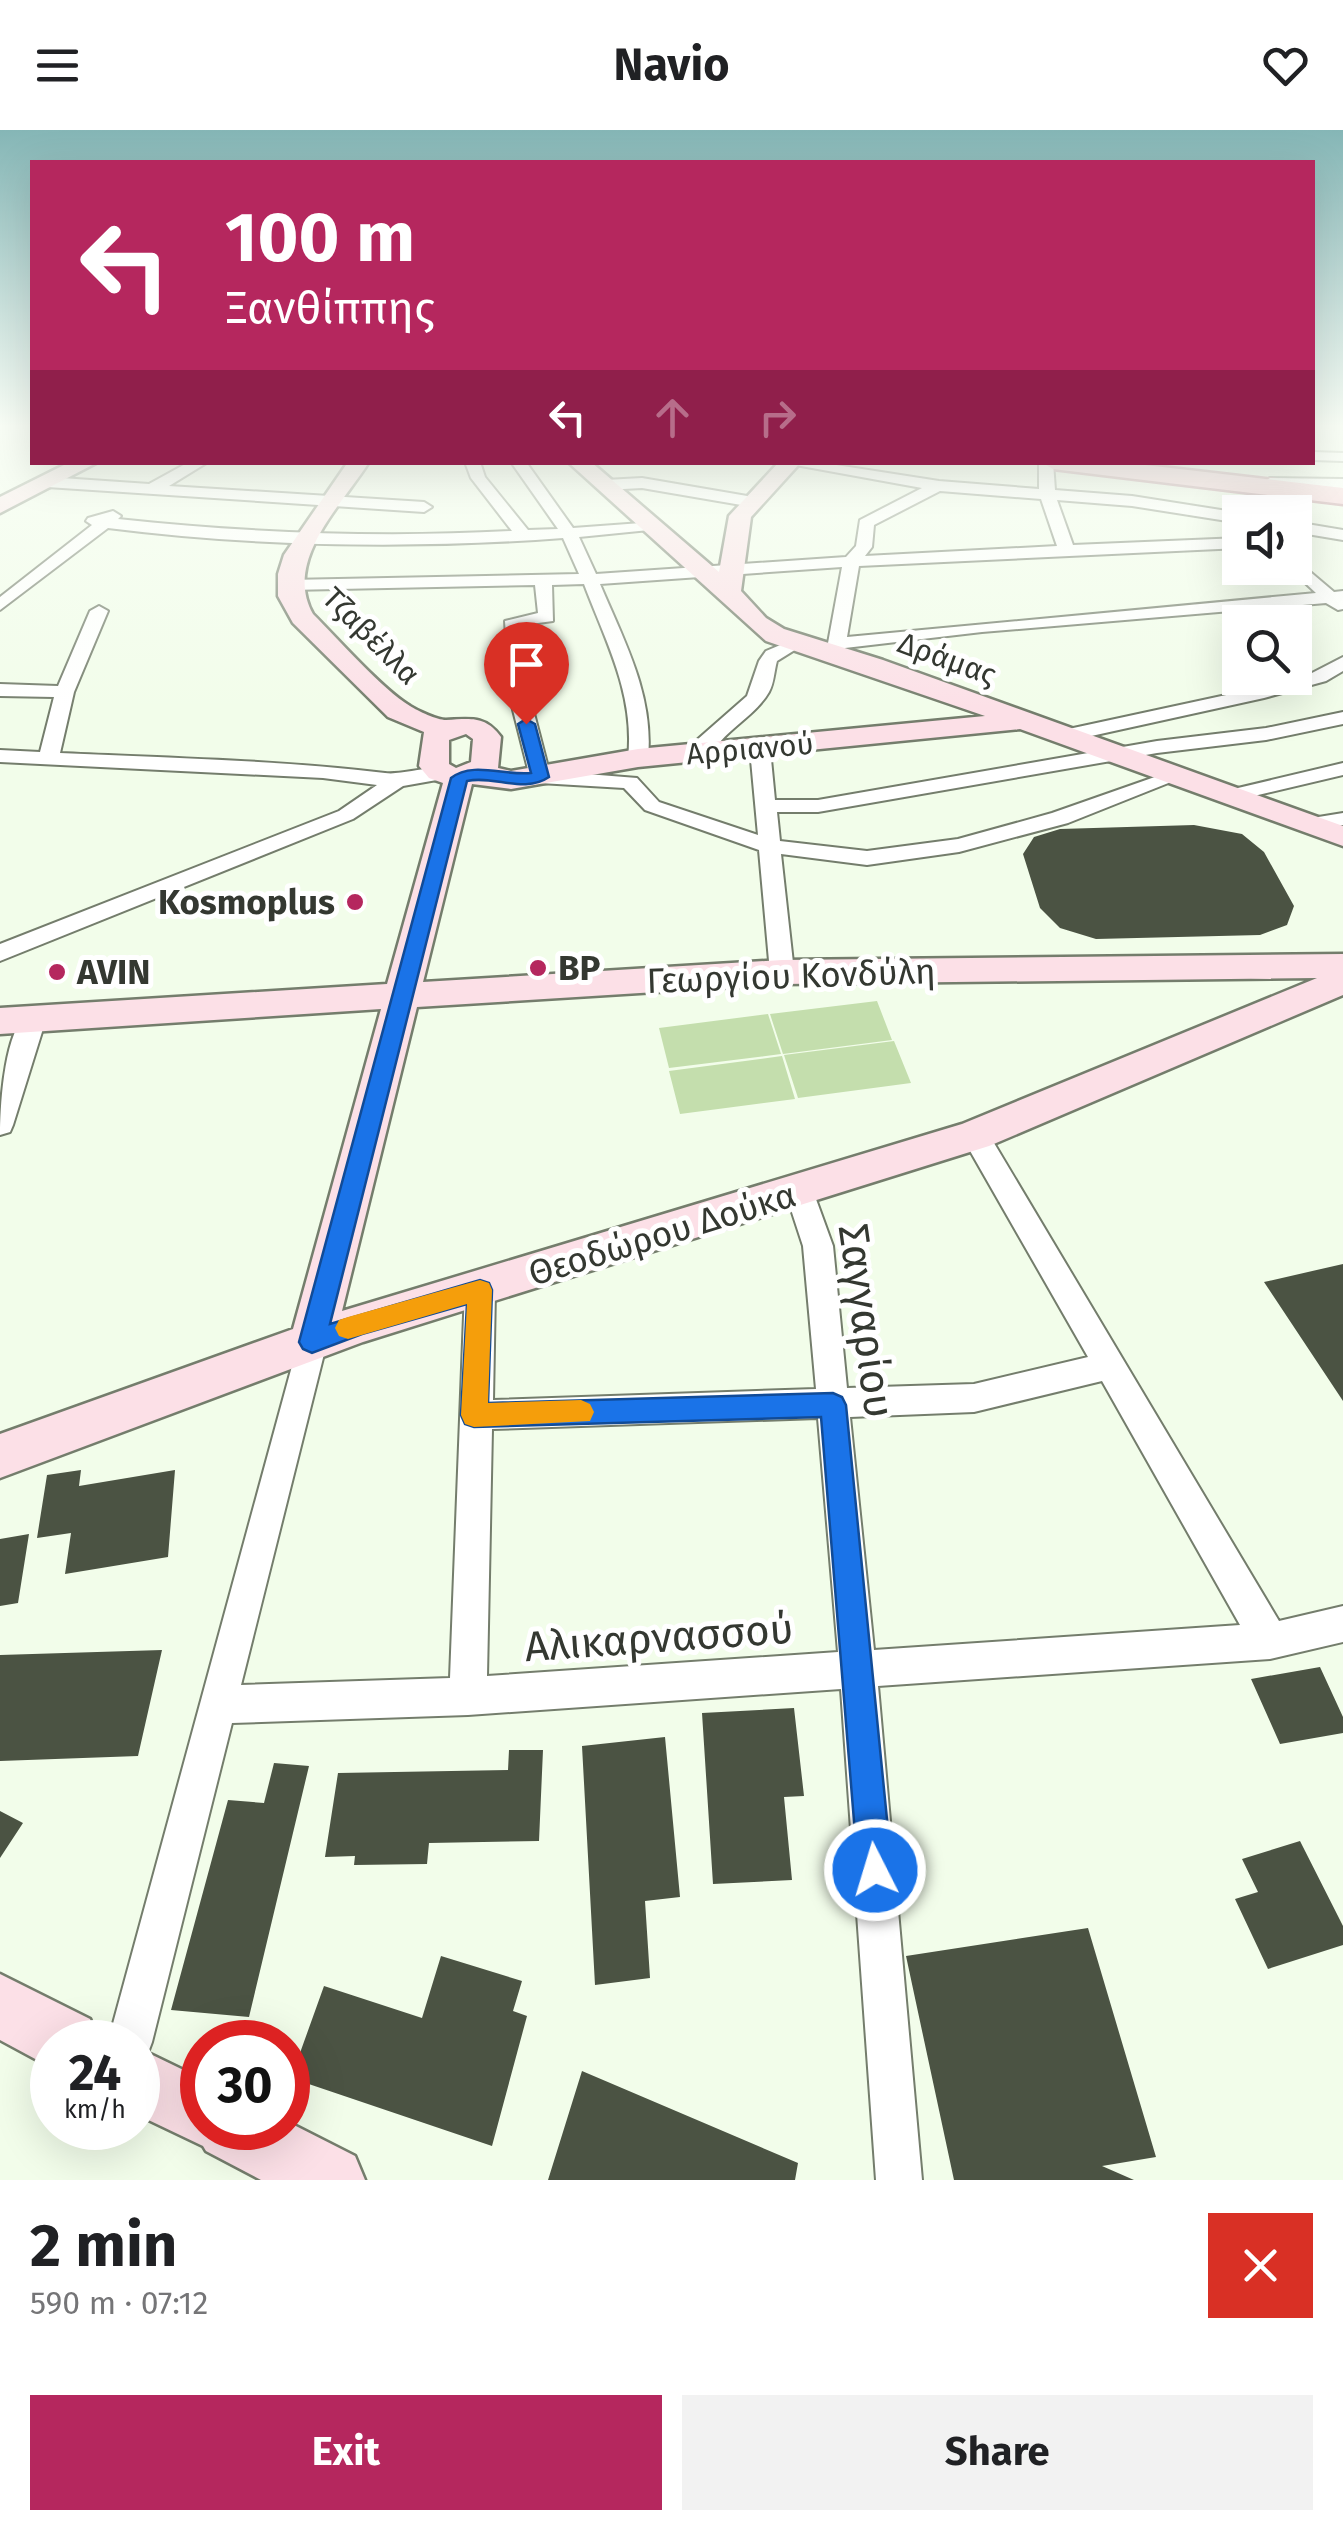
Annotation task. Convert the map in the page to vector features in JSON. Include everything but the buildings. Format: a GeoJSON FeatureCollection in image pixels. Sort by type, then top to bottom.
{"type":"FeatureCollection","features":[{"type":"Feature","properties":{"kind":"street"},"geometry":{"type":"LineString","coordinates":[[0,614],[112,519]]}},
{"type":"Feature","properties":{"kind":"street","name":"Τζαβέλλα"},"geometry":{"type":"LineString","coordinates":[[319,519],[292,566],[290,596],[302,618],[398,711],[443,730]]}},
{"type":"Feature","properties":{"kind":"street"},"geometry":{"type":"LineString","coordinates":[[511,519],[526,538]]}},
{"type":"Feature","properties":{"kind":"street"},"geometry":{"type":"LineString","coordinates":[[559,519],[590,579],[636,693],[638,758]]}},
{"type":"Feature","properties":{"kind":"street","name":"Δράμας"},"geometry":{"type":"LineString","coordinates":[[641,519],[723,579],[779,641],[836,649],[1343,837]]}},
{"type":"Feature","properties":{"kind":"street"},"geometry":{"type":"LineString","coordinates":[[723,579],[739,519]]}},
{"type":"Feature","properties":{"kind":"street"},"geometry":{"type":"LineString","coordinates":[[873,519],[866,522],[864,548],[852,560],[836,649],[982,626],[1339,601]]}},
{"type":"Feature","properties":{"kind":"street"},"geometry":{"type":"LineString","coordinates":[[1056,519],[1066,549]]}},
{"type":"Feature","properties":{"kind":"street"},"geometry":{"type":"LineString","coordinates":[[0,605],[107,523]]}},
{"type":"Feature","properties":{"kind":"street"},"geometry":{"type":"LineString","coordinates":[[0,593],[107,523],[448,541],[649,526]]}},
{"type":"Feature","properties":{"kind":"street"},"geometry":{"type":"LineString","coordinates":[[1312,530],[1343,536]]}},
{"type":"Feature","properties":{"kind":"street"},"geometry":{"type":"LineString","coordinates":[[1312,539],[1343,536]]}},
{"type":"Feature","properties":{"kind":"street"},"geometry":{"type":"LineString","coordinates":[[289,585],[723,579],[852,560],[1222,544]]}},
{"type":"Feature","properties":{"kind":"street"},"geometry":{"type":"LineString","coordinates":[[1312,578],[1339,601]]}},
{"type":"Feature","properties":{"kind":"street"},"geometry":{"type":"LineString","coordinates":[[543,580],[548,617],[514,621],[520,698],[540,777],[630,782],[652,806],[770,846],[867,858],[959,845],[1060,818],[1176,776]]}},
{"type":"Feature","properties":{"kind":"street"},"geometry":{"type":"LineString","coordinates":[[49,758],[65,692],[99,611]]}},
{"type":"Feature","properties":{"kind":"street"},"geometry":{"type":"LineString","coordinates":[[704,752],[705,743],[757,697],[764,682],[765,664],[779,641]]}},
{"type":"Feature","properties":{"kind":"street"},"geometry":{"type":"LineString","coordinates":[[1064,736],[1257,694],[1319,676],[1343,662]]}},
{"type":"Feature","properties":{"kind":"street"},"geometry":{"type":"LineString","coordinates":[[0,690],[65,692]]}},
{"type":"Feature","properties":{"kind":"street"},"geometry":{"type":"LineString","coordinates":[[766,806],[818,806],[1116,754],[1266,734],[1343,718]]}},
{"type":"Feature","properties":{"kind":"street","name":"Αρριανού"},"geometry":{"type":"LineString","coordinates":[[459,775],[511,780],[638,758],[760,750],[1024,721]]}},
{"type":"Feature","properties":{"kind":"street"},"geometry":{"type":"LineString","coordinates":[[0,756],[323,772],[397,780],[459,775],[488,759],[485,732],[466,725],[443,730],[434,738],[434,766],[459,775]]}},
{"type":"Feature","properties":{"kind":"street"},"geometry":{"type":"LineString","coordinates":[[760,750],[782,972]]}},
{"type":"Feature","properties":{"kind":"street"},"geometry":{"type":"LineString","coordinates":[[1228,796],[1343,769]]}},
{"type":"Feature","properties":{"kind":"street"},"geometry":{"type":"LineString","coordinates":[[136,2020],[459,775]]}},
{"type":"Feature","properties":{"kind":"street"},"geometry":{"type":"LineString","coordinates":[[0,954],[346,815],[397,780]]}},
{"type":"Feature","properties":{"kind":"street"},"geometry":{"type":"LineString","coordinates":[[1308,825],[1343,819]]}},
{"type":"Feature","properties":{"kind":"street","name":"Γεωργίου Κονδύλη"},"geometry":{"type":"LineString","coordinates":[[17,1020],[782,972],[1337,983]]}},
{"type":"Feature","properties":{"kind":"street","name":"Θεοδώρου Δούκα"},"geometry":{"type":"LineString","coordinates":[[0,1456],[359,1324],[800,1192],[975,1135],[1337,983]]}},
{"type":"Feature","properties":{"kind":"street"},"geometry":{"type":"LineString","coordinates":[[0,1124],[17,1020]]}},
{"type":"Feature","properties":{"kind":"street"},"geometry":{"type":"LineString","coordinates":[[975,1135],[1270,1641]]}},
{"type":"Feature","properties":{"kind":"street","name":"Σαγγαρίου"},"geometry":{"type":"LineString","coordinates":[[800,1192],[818,1246],[858,1670],[898,2180]]}},
{"type":"Feature","properties":{"kind":"street"},"geometry":{"type":"LineString","coordinates":[[468,1696],[480,1290]]}},
{"type":"Feature","properties":{"kind":"street"},"geometry":{"type":"LineString","coordinates":[[474,1415],[974,1398],[1108,1366]]}},
{"type":"Feature","properties":{"kind":"street","name":"Αλικαρνασσού"},"geometry":{"type":"LineString","coordinates":[[218,1705],[468,1696],[858,1670],[1270,1641],[1342,1628]]}},
{"type":"Feature","properties":{"kind":"street"},"geometry":{"type":"LineString","coordinates":[[0,2006],[30,2022]]}},
{"type":"Feature","properties":{"kind":"street"},"geometry":{"type":"LineString","coordinates":[[272,2150],[331,2180]]}},
{"type":"Feature","properties":{"kind":"green space"},"geometry":{"type":"Polygon","coordinates":[[[877,1001],[892,1040],[783,1054],[770,1014],[877,1001]]]}},
{"type":"Feature","properties":{"kind":"green space"},"geometry":{"type":"Polygon","coordinates":[[[768,1014],[781,1054],[669,1068],[659,1028],[768,1014]]]}},
{"type":"Feature","properties":{"kind":"green space"},"geometry":{"type":"Polygon","coordinates":[[[894,1041],[911,1083],[798,1098],[784,1055],[894,1041]]]}},
{"type":"Feature","properties":{"kind":"green space"},"geometry":{"type":"Polygon","coordinates":[[[782,1056],[795,1099],[680,1114],[669,1071],[782,1056]]]}},
{"type":"Feature","properties":{"kind":"slow traffic"},"geometry":{"type":"LineString","coordinates":[[348,1328],[480,1290],[474,1415],[581,1412]]}},
{"type":"Feature","properties":{"kind":"place","name":"Kosmoplus"},"geometry":{"type":"Point","coordinates":[355,902]}},
{"type":"Feature","properties":{"kind":"place","name":"BP"},"geometry":{"type":"Point","coordinates":[538,968]}},
{"type":"Feature","properties":{"kind":"place","name":"AVIN"},"geometry":{"type":"Point","coordinates":[57,972]}},
{"type":"Feature","properties":{"kind":"route"},"geometry":{"type":"LineString","coordinates":[[526,724],[540,777],[499,780],[477,774],[459,778],[312,1342],[359,1324],[480,1290],[474,1415],[833,1405],[875,1870]]}}]}
